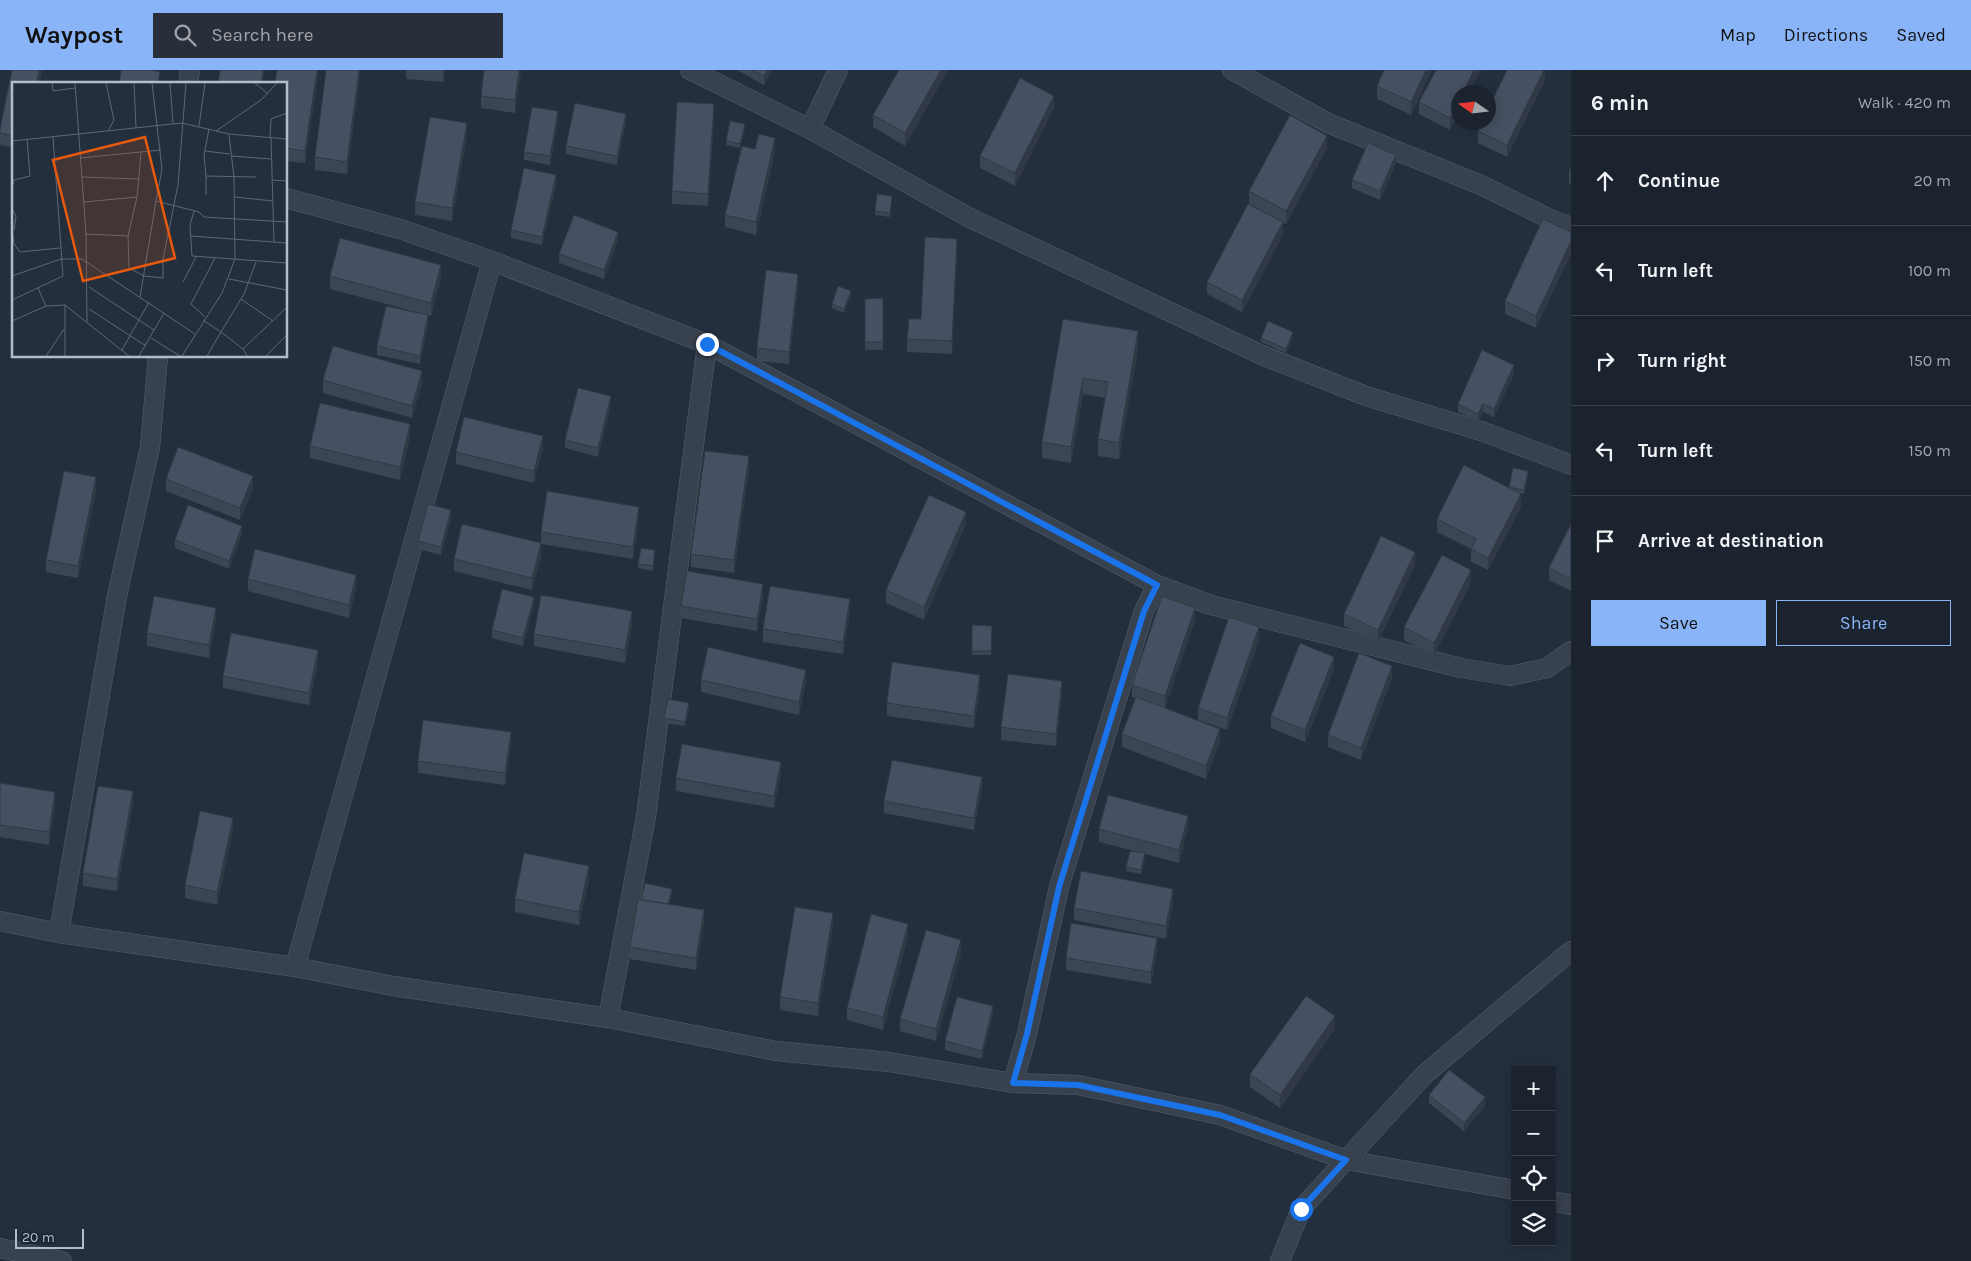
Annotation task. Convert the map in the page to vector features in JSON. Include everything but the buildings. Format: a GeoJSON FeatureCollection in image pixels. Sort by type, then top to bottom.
{"type":"FeatureCollection","features":[{"type":"Feature","properties":{"kind":"street"},"geometry":{"type":"LineString","coordinates":[[690,70],[810,130],[970,218],[1264,356],[1366,396],[1484,432],[1571,465]]}},
{"type":"Feature","properties":{"kind":"street"},"geometry":{"type":"LineString","coordinates":[[810,130],[838,70]]}},
{"type":"Feature","properties":{"kind":"street"},"geometry":{"type":"LineString","coordinates":[[1232,70],[1328,123],[1481,185],[1550,219],[1571,227]]}},
{"type":"Feature","properties":{"kind":"street"},"geometry":{"type":"LineString","coordinates":[[288,199],[400,229],[492,261],[707,344],[1157,585],[1211,604],[1461,668],[1490,673],[1510,676],[1547,668],[1571,651]]}},
{"type":"Feature","properties":{"kind":"street"},"geometry":{"type":"LineString","coordinates":[[295,967],[492,261]]}},
{"type":"Feature","properties":{"kind":"street"},"geometry":{"type":"LineString","coordinates":[[608,1018],[646,817],[707,344]]}},
{"type":"Feature","properties":{"kind":"street"},"geometry":{"type":"LineString","coordinates":[[59,933],[117,596],[150,447],[158,358]]}},
{"type":"Feature","properties":{"kind":"street"},"geometry":{"type":"LineString","coordinates":[[1013,1083],[1027,1034],[1059,887],[1144,611],[1157,585]]}},
{"type":"Feature","properties":{"kind":"street"},"geometry":{"type":"LineString","coordinates":[[0,921],[59,933],[295,967],[393,986],[608,1018],[776,1051],[889,1062],[1013,1083],[1078,1085],[1220,1115],[1346,1160],[1511,1189]]}},
{"type":"Feature","properties":{"kind":"street"},"geometry":{"type":"LineString","coordinates":[[1280,1261],[1301,1209],[1425,1074],[1571,951]]}},
{"type":"Feature","properties":{"kind":"street"},"geometry":{"type":"LineString","coordinates":[[1556,1201],[1571,1205]]}},
{"type":"Feature","properties":{"kind":"street"},"geometry":{"type":"LineString","coordinates":[[0,1248],[62,1261]]}},
{"type":"Feature","properties":{"kind":"route"},"geometry":{"type":"LineString","coordinates":[[707,344],[1157,585],[1144,611],[1059,887],[1027,1034],[1013,1083],[1078,1085],[1220,1115],[1346,1160],[1301,1209]]}}]}
